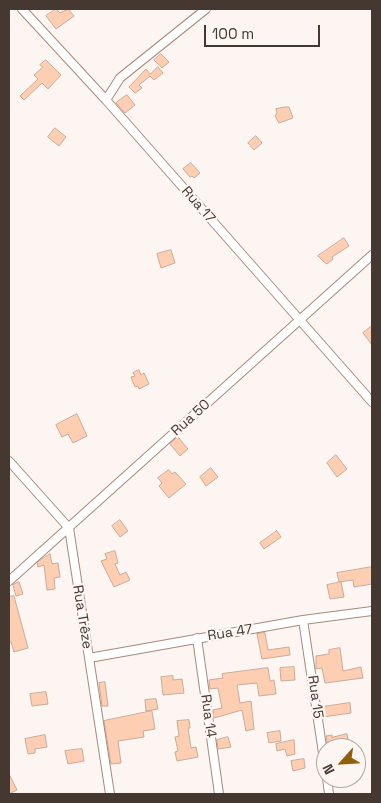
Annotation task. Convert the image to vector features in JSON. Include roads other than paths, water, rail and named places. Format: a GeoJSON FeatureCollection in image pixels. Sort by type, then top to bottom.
{"type":"FeatureCollection","features":[{"type":"Feature","properties":{"kind":"street","name":"Rua 17"},"geometry":{"type":"LineString","coordinates":[[22,9],[106,100],[372,402]]}},
{"type":"Feature","properties":{"kind":"street"},"geometry":{"type":"LineString","coordinates":[[106,100],[120,78],[206,9]]}},
{"type":"Feature","properties":{"kind":"street","name":"Rua 50"},"geometry":{"type":"LineString","coordinates":[[9,580],[372,255]]}},
{"type":"Feature","properties":{"kind":"street"},"geometry":{"type":"LineString","coordinates":[[9,461],[68,528]]}},
{"type":"Feature","properties":{"kind":"street","name":"Rua Trêze"},"geometry":{"type":"LineString","coordinates":[[68,528],[110,794]]}},
{"type":"Feature","properties":{"kind":"street","name":"Rua 47"},"geometry":{"type":"LineString","coordinates":[[89,658],[304,620],[372,611]]}},
{"type":"Feature","properties":{"kind":"street","name":"Rua 15"},"geometry":{"type":"LineString","coordinates":[[304,620],[321,738]]}},
{"type":"Feature","properties":{"kind":"street","name":"Rua 14"},"geometry":{"type":"LineString","coordinates":[[197,638],[219,794]]}}]}
